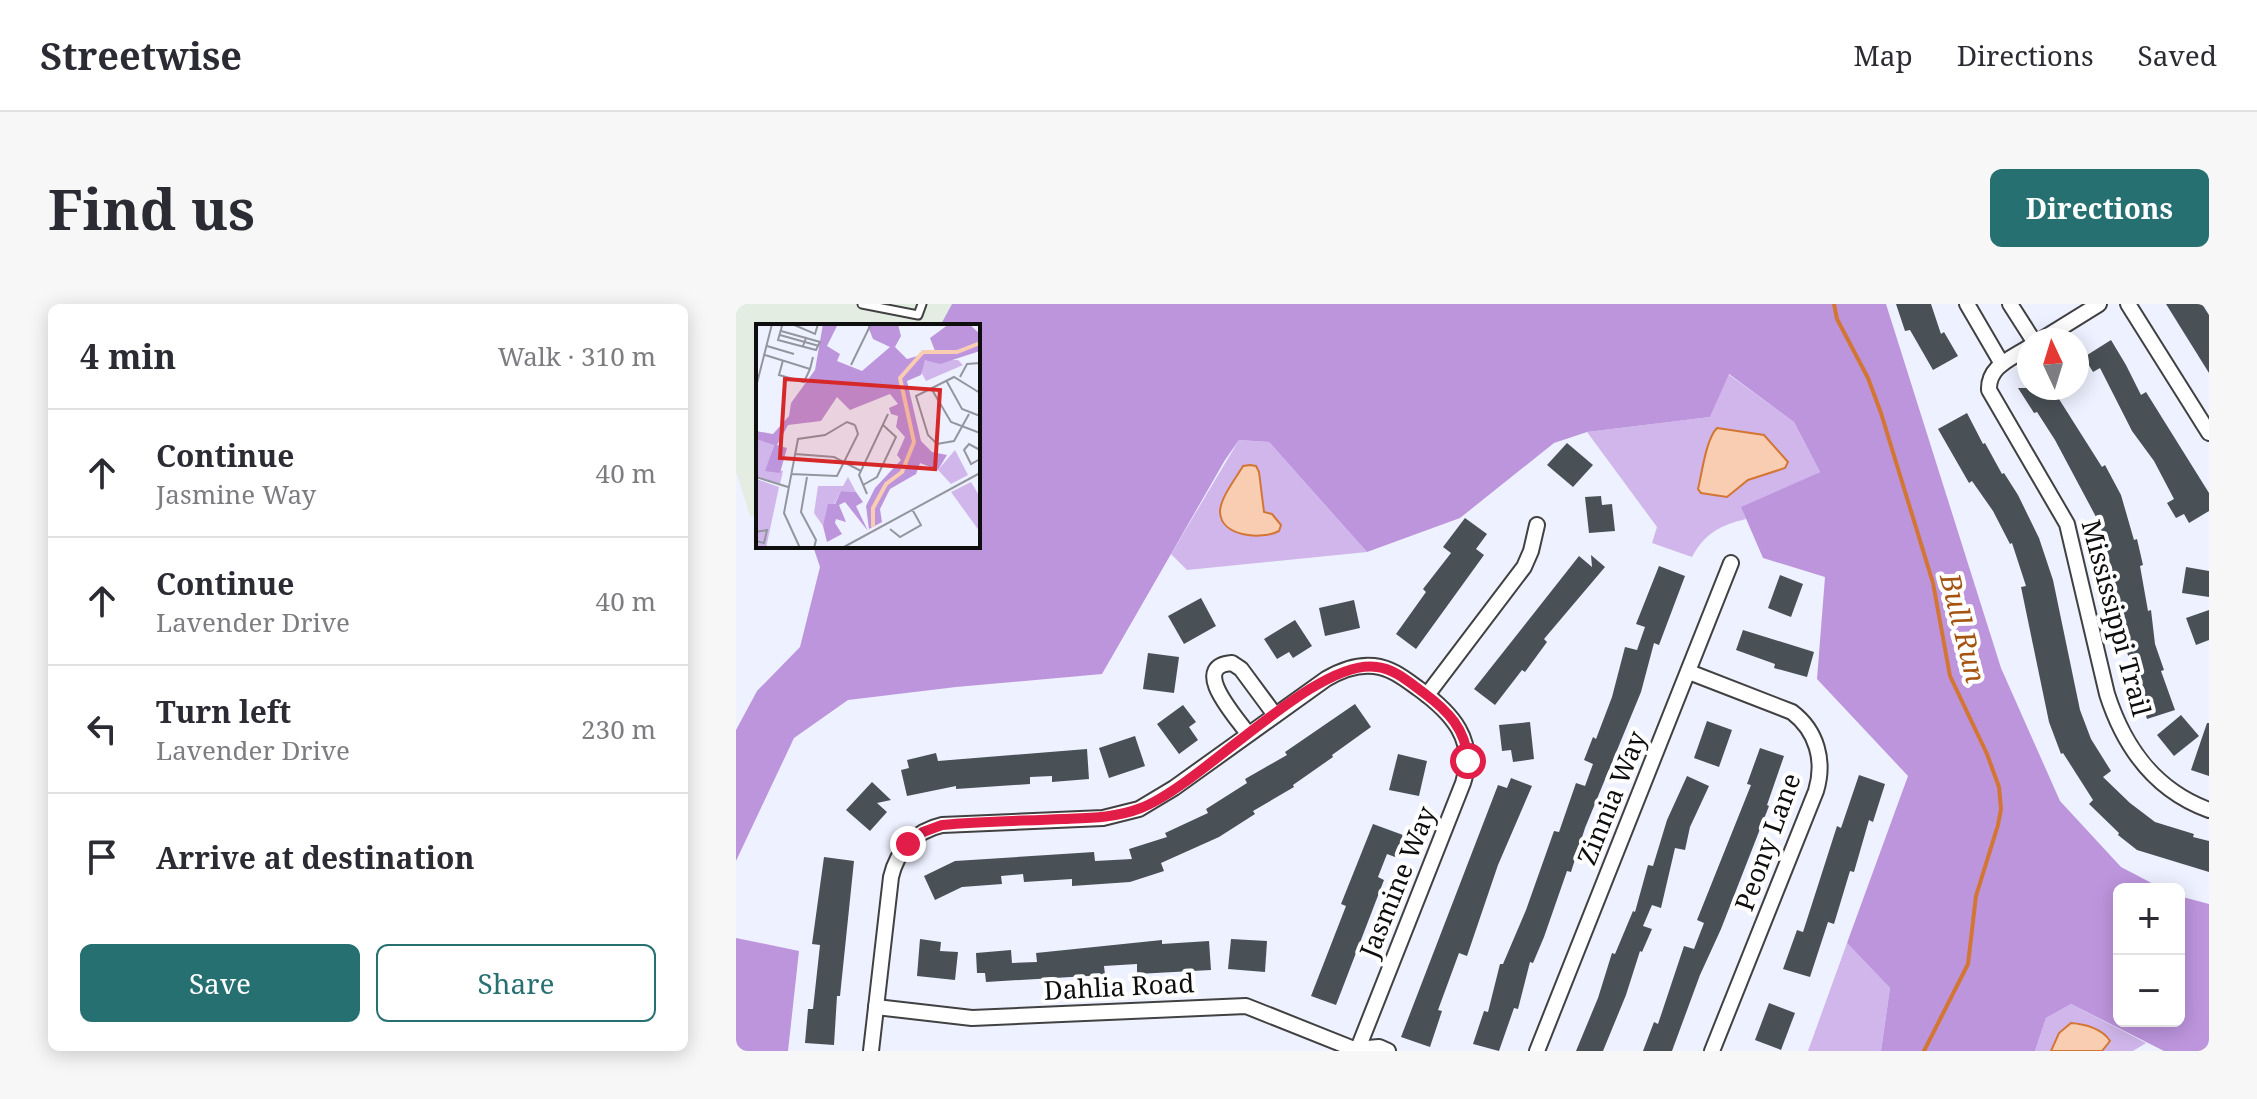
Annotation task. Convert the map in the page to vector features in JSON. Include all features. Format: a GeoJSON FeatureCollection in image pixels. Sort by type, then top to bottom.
{"type":"FeatureCollection","features":[{"type":"Feature","properties":{"kind":"street"},"geometry":{"type":"LineString","coordinates":[[1967,304],[1997,367],[2017,354]]}},
{"type":"Feature","properties":{"kind":"street"},"geometry":{"type":"LineString","coordinates":[[2010,304],[2025,328]]}},
{"type":"Feature","properties":{"kind":"street"},"geometry":{"type":"LineString","coordinates":[[2060,328],[2099,304]]}},
{"type":"Feature","properties":{"kind":"street"},"geometry":{"type":"LineString","coordinates":[[2128,304],[2209,433]]}},
{"type":"Feature","properties":{"kind":"street","name":"Mississippi Trail"},"geometry":{"type":"LineString","coordinates":[[1997,367],[1988,379],[1993,399],[2067,524],[2107,694],[2121,733],[2150,773],[2182,798],[2209,810]]}},
{"type":"Feature","properties":{"kind":"street"},"geometry":{"type":"LineString","coordinates":[[1427,695],[1524,567],[1537,525]]}},
{"type":"Feature","properties":{"kind":"street","name":"Zinnia Way"},"geometry":{"type":"LineString","coordinates":[[1537,1051],[1731,563]]}},
{"type":"Feature","properties":{"kind":"street"},"geometry":{"type":"LineString","coordinates":[[1248,734],[1214,685],[1215,670],[1221,665],[1232,663],[1241,669],[1275,715]]}},
{"type":"Feature","properties":{"kind":"street","name":"Jasmine Way"},"geometry":{"type":"LineString","coordinates":[[871,1051],[892,871],[904,849],[918,836],[934,827],[952,824],[1103,818],[1131,812],[1162,796],[1326,679],[1352,667],[1375,666],[1389,670],[1427,695],[1457,724],[1466,745],[1467,769],[1358,1050]]}},
{"type":"Feature","properties":{"kind":"street","name":"Peony Lane"},"geometry":{"type":"LineString","coordinates":[[1689,672],[1792,712],[1813,737],[1820,763],[1816,791],[1712,1051]]}},
{"type":"Feature","properties":{"kind":"street","name":"Dahlia Road"},"geometry":{"type":"LineString","coordinates":[[876,1007],[972,1018],[1246,1006],[1358,1050],[1379,1047],[1388,1051]]}},
{"type":"Feature","properties":{"kind":"lane"},"geometry":{"type":"LineString","coordinates":[[862,304],[918,315],[922,304]]}},
{"type":"Feature","properties":{"kind":"shaded area"},"geometry":{"type":"Polygon","coordinates":[[[736,304],[952,304],[941,324],[756,324],[756,517],[750,516],[736,471],[736,304]]]}},
{"type":"Feature","properties":{"kind":"shaded area"},"geometry":{"type":"Polygon","coordinates":[[[952,304],[1886,304],[2001,668],[2060,801],[2121,867],[2152,883],[2113,883],[2113,1025],[2071,1004],[2046,1018],[2035,1051],[1881,1051],[1890,988],[1847,943],[1908,776],[1817,679],[1825,577],[1763,558],[1741,507],[1820,472],[1794,422],[1729,374],[1710,417],[1587,432],[1554,443],[1460,518],[1367,552],[1269,442],[1239,440],[1102,674],[848,700],[794,738],[736,861],[736,730],[757,691],[800,647],[820,567],[814,548],[980,548],[980,324],[941,324],[952,304]]]}},
{"type":"Feature","properties":{"kind":"shaded area"},"geometry":{"type":"Polygon","coordinates":[[[1728,374],[1794,422],[1820,472],[1742,507],[1746,519],[1714,531],[1692,557],[1652,543],[1657,527],[1587,432],[1710,417],[1728,374]]]}},
{"type":"Feature","properties":{"kind":"shaded area"},"geometry":{"type":"Polygon","coordinates":[[[1717,428],[1764,435],[1788,462],[1785,468],[1748,480],[1727,497],[1701,493],[1698,489],[1705,457],[1717,428]]]}},
{"type":"Feature","properties":{"kind":"shaded area"},"geometry":{"type":"Polygon","coordinates":[[[1239,440],[1269,442],[1367,552],[1187,570],[1171,554],[1239,440]]]}},
{"type":"Feature","properties":{"kind":"shaded area"},"geometry":{"type":"Polygon","coordinates":[[[1243,466],[1256,466],[1259,472],[1264,512],[1272,514],[1281,525],[1279,531],[1272,534],[1244,534],[1227,527],[1222,520],[1220,512],[1225,494],[1243,466]]]}},
{"type":"Feature","properties":{"kind":"shaded area"},"geometry":{"type":"Polygon","coordinates":[[[2185,898],[2209,904],[2209,1051],[2164,1051],[2117,1027],[2185,1027],[2185,898]]]}},
{"type":"Feature","properties":{"kind":"shaded area"},"geometry":{"type":"Polygon","coordinates":[[[736,938],[799,951],[788,1051],[736,1051],[736,938]]]}},
{"type":"Feature","properties":{"kind":"shaded area"},"geometry":{"type":"Polygon","coordinates":[[[1847,943],[1890,988],[1881,1051],[1808,1051],[1847,943]]]}},
{"type":"Feature","properties":{"kind":"shaded area"},"geometry":{"type":"Polygon","coordinates":[[[2071,1004],[2146,1043],[2133,1051],[2035,1051],[2046,1018],[2071,1004]]]}},
{"type":"Feature","properties":{"kind":"shaded area"},"geometry":{"type":"Polygon","coordinates":[[[2071,1023],[2093,1028],[2110,1041],[2102,1051],[2051,1051],[2059,1033],[2071,1023]]]}},
{"type":"Feature","properties":{"kind":"building"},"geometry":{"type":"Polygon","coordinates":[[[1896,304],[1931,304],[1941,334],[1944,332],[1958,356],[1933,370],[1910,330],[1905,331],[1896,304]]]}},
{"type":"Feature","properties":{"kind":"building"},"geometry":{"type":"Polygon","coordinates":[[[2166,304],[2202,304],[2209,315],[2209,373],[2166,304]]]}},
{"type":"Feature","properties":{"kind":"building"},"geometry":{"type":"Polygon","coordinates":[[[2111,340],[2141,395],[2146,392],[2209,493],[2209,511],[2189,523],[2184,514],[2176,518],[2167,503],[2174,499],[2154,461],[2132,431],[2100,368],[2093,372],[2089,365],[2089,354],[2111,340]]]}},
{"type":"Feature","properties":{"kind":"building"},"geometry":{"type":"Polygon","coordinates":[[[2026,400],[2060,400],[2102,467],[2105,465],[2121,495],[2134,540],[2137,539],[2148,611],[2151,610],[2155,644],[2164,670],[2161,671],[2175,710],[2147,719],[2124,642],[2104,537],[2055,440],[2037,412],[2034,413],[2026,400]]]}},
{"type":"Feature","properties":{"kind":"building"},"geometry":{"type":"Polygon","coordinates":[[[1967,413],[1983,444],[2018,495],[2039,538],[2053,580],[2080,710],[2091,739],[2111,771],[2103,777],[2155,822],[2209,841],[2209,872],[2137,850],[2118,835],[2089,804],[2093,800],[2061,754],[2049,722],[2021,587],[2026,586],[2012,543],[1972,481],[1969,483],[1938,429],[1967,413]]]}},
{"type":"Feature","properties":{"kind":"building"},"geometry":{"type":"Polygon","coordinates":[[[1567,443],[1593,465],[1573,487],[1547,465],[1567,443]]]}},
{"type":"Feature","properties":{"kind":"building"},"geometry":{"type":"Polygon","coordinates":[[[1601,496],[1602,505],[1612,504],[1615,531],[1589,533],[1585,497],[1601,496]]]}},
{"type":"Feature","properties":{"kind":"building"},"geometry":{"type":"Polygon","coordinates":[[[1465,518],[1487,534],[1476,549],[1484,555],[1416,649],[1396,634],[1426,592],[1423,589],[1451,553],[1443,547],[1465,518]]]}},
{"type":"Feature","properties":{"kind":"building"},"geometry":{"type":"Polygon","coordinates":[[[1591,555],[1605,567],[1544,639],[1547,642],[1525,672],[1522,670],[1495,705],[1474,689],[1579,556],[1592,567],[1591,555]]]}},
{"type":"Feature","properties":{"kind":"building"},"geometry":{"type":"Polygon","coordinates":[[[1659,566],[1685,576],[1659,645],[1654,643],[1641,692],[1585,828],[1571,872],[1567,871],[1544,937],[1533,963],[1530,962],[1518,1009],[1514,1008],[1499,1051],[1473,1044],[1484,1011],[1488,1012],[1500,964],[1503,964],[1526,910],[1554,831],[1559,832],[1576,783],[1585,786],[1593,764],[1584,760],[1593,737],[1596,739],[1612,697],[1625,647],[1637,650],[1645,627],[1636,624],[1659,566]]]}},
{"type":"Feature","properties":{"kind":"building"},"geometry":{"type":"Polygon","coordinates":[[[2186,567],[2209,571],[2209,597],[2182,593],[2186,567]]]}},
{"type":"Feature","properties":{"kind":"building"},"geometry":{"type":"Polygon","coordinates":[[[1780,575],[1803,584],[1791,617],[1768,608],[1780,575]]]}},
{"type":"Feature","properties":{"kind":"building"},"geometry":{"type":"Polygon","coordinates":[[[1201,598],[1216,626],[1184,644],[1168,616],[1201,598]]]}},
{"type":"Feature","properties":{"kind":"building"},"geometry":{"type":"Polygon","coordinates":[[[1354,600],[1360,628],[1325,636],[1319,608],[1354,600]]]}},
{"type":"Feature","properties":{"kind":"building"},"geometry":{"type":"Polygon","coordinates":[[[2209,610],[2209,640],[2196,645],[2186,618],[2209,610]]]}},
{"type":"Feature","properties":{"kind":"building"},"geometry":{"type":"Polygon","coordinates":[[[1295,620],[1312,646],[1293,658],[1289,652],[1277,659],[1264,639],[1295,620]]]}},
{"type":"Feature","properties":{"kind":"building"},"geometry":{"type":"Polygon","coordinates":[[[1743,630],[1814,652],[1807,677],[1774,668],[1775,664],[1736,650],[1743,630]]]}},
{"type":"Feature","properties":{"kind":"building"},"geometry":{"type":"Polygon","coordinates":[[[1148,653],[1179,657],[1174,693],[1143,689],[1148,653]]]}},
{"type":"Feature","properties":{"kind":"building"},"geometry":{"type":"Polygon","coordinates":[[[1355,704],[1371,727],[1294,787],[1253,811],[1255,814],[1219,837],[1161,863],[1164,871],[1130,882],[1072,886],[1072,879],[1024,882],[1023,874],[1001,876],[1002,884],[962,887],[935,900],[924,876],[955,861],[1094,852],[1095,861],[1132,859],[1129,849],[1167,837],[1165,833],[1208,813],[1206,809],[1247,783],[1245,779],[1287,755],[1285,752],[1355,704]]]}},
{"type":"Feature","properties":{"kind":"building"},"geometry":{"type":"Polygon","coordinates":[[[1183,705],[1196,722],[1189,727],[1198,740],[1179,754],[1157,724],[1183,705]]]}},
{"type":"Feature","properties":{"kind":"building"},"geometry":{"type":"Polygon","coordinates":[[[2181,715],[2199,736],[2174,756],[2157,735],[2181,715]]]}},
{"type":"Feature","properties":{"kind":"building"},"geometry":{"type":"Polygon","coordinates":[[[1707,721],[1732,730],[1719,767],[1694,758],[1707,721]]]}},
{"type":"Feature","properties":{"kind":"building"},"geometry":{"type":"Polygon","coordinates":[[[1530,722],[1534,759],[1513,762],[1511,750],[1502,751],[1499,725],[1530,722]]]}},
{"type":"Feature","properties":{"kind":"building"},"geometry":{"type":"Polygon","coordinates":[[[2209,723],[2209,776],[2191,770],[2209,723]]]}},
{"type":"Feature","properties":{"kind":"building"},"geometry":{"type":"Polygon","coordinates":[[[1135,736],[1145,766],[1109,778],[1099,748],[1135,736]]]}},
{"type":"Feature","properties":{"kind":"building"},"geometry":{"type":"Polygon","coordinates":[[[1760,748],[1784,756],[1769,806],[1672,1051],[1643,1051],[1654,1022],[1658,1024],[1684,946],[1694,949],[1704,923],[1697,920],[1751,785],[1747,784],[1760,748]]]}},
{"type":"Feature","properties":{"kind":"building"},"geometry":{"type":"Polygon","coordinates":[[[1087,749],[1089,779],[1052,782],[1052,776],[1030,777],[1030,784],[956,789],[956,786],[907,796],[901,770],[909,768],[907,760],[936,753],[938,761],[1087,749]]]}},
{"type":"Feature","properties":{"kind":"building"},"geometry":{"type":"Polygon","coordinates":[[[1398,754],[1427,761],[1419,796],[1389,790],[1398,754]]]}},
{"type":"Feature","properties":{"kind":"building"},"geometry":{"type":"Polygon","coordinates":[[[1859,775],[1885,784],[1873,822],[1869,820],[1854,872],[1850,871],[1834,924],[1828,922],[1810,977],[1783,969],[1797,930],[1803,932],[1837,826],[1841,828],[1859,775]]]}},
{"type":"Feature","properties":{"kind":"building"},"geometry":{"type":"Polygon","coordinates":[[[1687,776],[1709,786],[1690,827],[1685,850],[1675,848],[1661,908],[1652,905],[1643,926],[1652,929],[1640,951],[1603,1051],[1576,1051],[1612,953],[1615,954],[1635,912],[1648,865],[1653,866],[1667,820],[1687,776]]]}},
{"type":"Feature","properties":{"kind":"building"},"geometry":{"type":"Polygon","coordinates":[[[1511,778],[1532,786],[1498,865],[1467,956],[1459,953],[1438,1010],[1442,1011],[1430,1047],[1401,1037],[1498,785],[1507,788],[1511,778]]]}},
{"type":"Feature","properties":{"kind":"building"},"geometry":{"type":"Polygon","coordinates":[[[872,782],[891,800],[877,803],[887,812],[870,831],[846,810],[872,782]]]}},
{"type":"Feature","properties":{"kind":"building"},"geometry":{"type":"Polygon","coordinates":[[[1373,824],[1403,835],[1395,857],[1387,854],[1378,877],[1384,880],[1336,1005],[1311,996],[1346,906],[1341,904],[1373,824]]]}},
{"type":"Feature","properties":{"kind":"building"},"geometry":{"type":"Polygon","coordinates":[[[824,857],[854,861],[834,1045],[805,1043],[808,1009],[813,1009],[820,945],[812,944],[824,857]]]}},
{"type":"Feature","properties":{"kind":"building"},"geometry":{"type":"Polygon","coordinates":[[[920,939],[941,942],[940,951],[958,952],[955,980],[917,976],[920,939]]]}},
{"type":"Feature","properties":{"kind":"building"},"geometry":{"type":"Polygon","coordinates":[[[1231,939],[1267,941],[1265,972],[1228,969],[1231,939]]]}},
{"type":"Feature","properties":{"kind":"building"},"geometry":{"type":"Polygon","coordinates":[[[1162,940],[1162,944],[1209,941],[1211,970],[1137,974],[1137,964],[1104,966],[1105,975],[986,982],[985,973],[977,973],[976,953],[1011,950],[1012,963],[1037,962],[1036,953],[1162,940]]]}},
{"type":"Feature","properties":{"kind":"building"},"geometry":{"type":"Polygon","coordinates":[[[1769,1003],[1795,1013],[1781,1050],[1755,1040],[1769,1003]]]}},
{"type":"Feature","properties":{"kind":"waterway","name":"Bull Run"},"geometry":{"type":"LineString","coordinates":[[1834,304],[1837,319],[1868,378],[1881,413],[1933,583],[1950,676],[1999,787],[2001,809],[1976,896],[1968,964],[1924,1051]]}},
{"type":"Feature","properties":{"kind":"route"},"geometry":{"type":"LineString","coordinates":[[908,844],[923,832],[942,825],[1103,818],[1139,809],[1154,802],[1321,682],[1352,667],[1375,666],[1389,670],[1427,695],[1457,724],[1464,738],[1468,761]]}}]}
